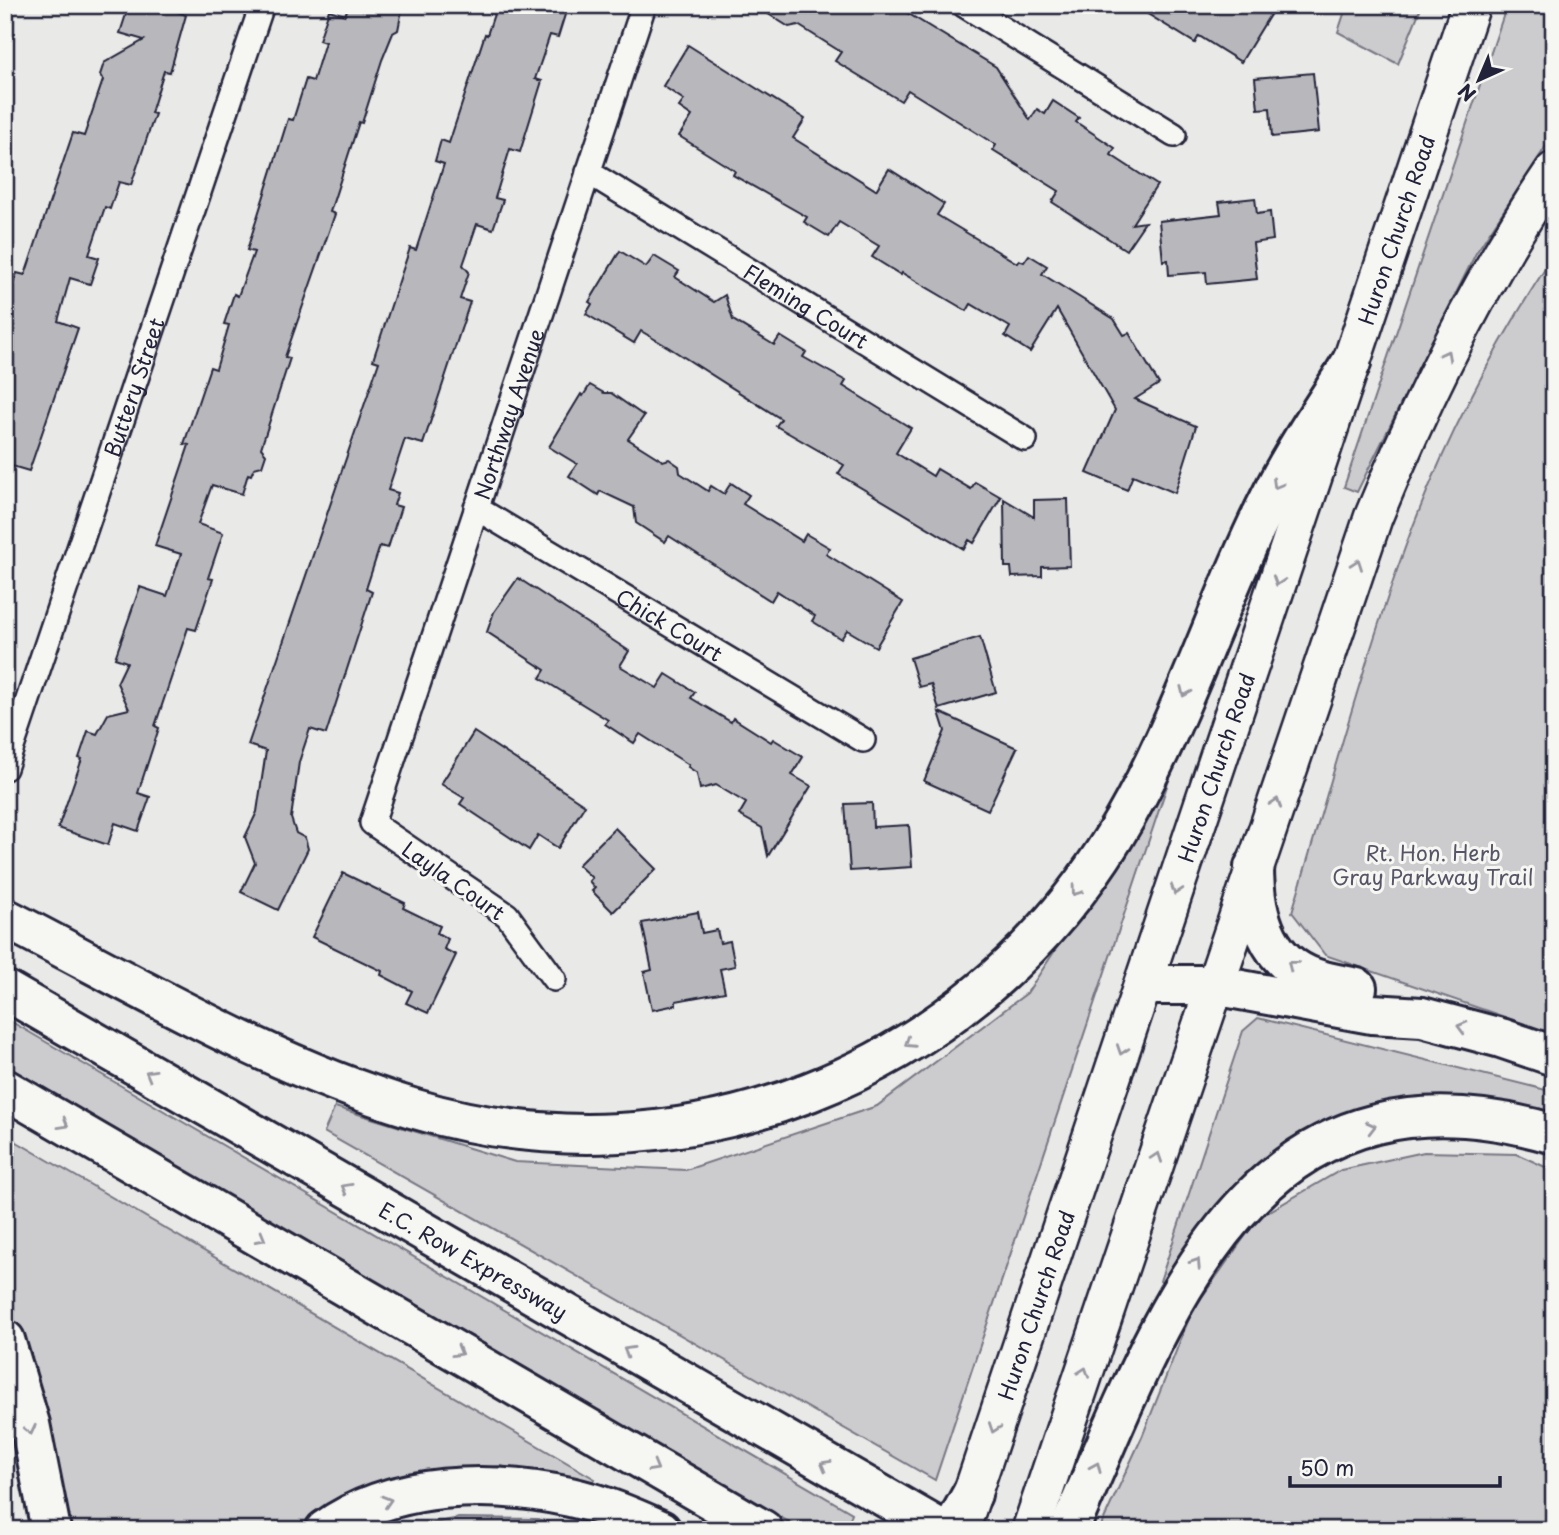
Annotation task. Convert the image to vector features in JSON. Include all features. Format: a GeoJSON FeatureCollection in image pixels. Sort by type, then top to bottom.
{"type":"FeatureCollection","features":[{"type":"Feature","properties":{"kind":"highway","name":"Huron Church Road"},"geometry":{"type":"LineString","coordinates":[[960,1530],[1471,5]]}},
{"type":"Feature","properties":{"kind":"highway"},"geometry":{"type":"LineString","coordinates":[[1031,1530],[1328,643],[1403,444],[1463,321],[1554,171]]}},
{"type":"Feature","properties":{"kind":"highway"},"geometry":{"type":"LineString","coordinates":[[5,918],[290,1063],[416,1109],[485,1124],[563,1132],[660,1128],[730,1118],[785,1102],[848,1077],[926,1032],[992,983],[1030,946],[1091,871],[1121,824],[1156,757],[1273,492],[1351,363]]}},
{"type":"Feature","properties":{"kind":"highway"},"geometry":{"type":"LineString","coordinates":[[1254,867],[1256,910],[1268,939],[1288,963],[1313,978],[1375,992],[1422,1017]]}},
{"type":"Feature","properties":{"kind":"highway"},"geometry":{"type":"LineString","coordinates":[[1144,985],[1214,985],[1372,1014],[1422,1017],[1554,1055]]}},
{"type":"Feature","properties":{"kind":"highway","name":"E.C. Row Expressway"},"geometry":{"type":"LineString","coordinates":[[5,990],[884,1499],[942,1530]]}},
{"type":"Feature","properties":{"kind":"highway"},"geometry":{"type":"LineString","coordinates":[[5,1089],[763,1530]]}},
{"type":"Feature","properties":{"kind":"highway"},"geometry":{"type":"LineString","coordinates":[[1069,1530],[1168,1309],[1204,1251],[1256,1189],[1288,1165],[1324,1144],[1365,1127],[1458,1116],[1495,1119],[1554,1134]]}},
{"type":"Feature","properties":{"kind":"highway"},"geometry":{"type":"LineString","coordinates":[[5,1340],[30,1424],[51,1530]]}},
{"type":"Feature","properties":{"kind":"highway"},"geometry":{"type":"LineString","coordinates":[[325,1530],[373,1506],[416,1492],[510,1487],[571,1497],[661,1530]]}},
{"type":"Feature","properties":{"kind":"highway"},"geometry":{"type":"LineString","coordinates":[[952,1530],[972,1494]]}},
{"type":"Feature","properties":{"kind":"street","name":"Buttery Street"},"geometry":{"type":"LineString","coordinates":[[5,768],[262,5]]}},
{"type":"Feature","properties":{"kind":"street","name":"Northway Avenue"},"geometry":{"type":"LineString","coordinates":[[372,823],[644,5]]}},
{"type":"Feature","properties":{"kind":"street"},"geometry":{"type":"LineString","coordinates":[[964,5],[1174,135]]}},
{"type":"Feature","properties":{"kind":"street","name":"Fleming Court"},"geometry":{"type":"LineString","coordinates":[[588,172],[1025,439]]}},
{"type":"Feature","properties":{"kind":"street","name":"Chick Court"},"geometry":{"type":"LineString","coordinates":[[476,508],[863,740]]}},
{"type":"Feature","properties":{"kind":"street","name":"Layla Court"},"geometry":{"type":"LineString","coordinates":[[372,823],[507,915],[554,979]]}},
{"type":"Feature","properties":{"kind":"green space"},"geometry":{"type":"Polygon","coordinates":[[[1347,5],[1422,5],[1398,64],[1338,32],[1347,5]]]}},
{"type":"Feature","properties":{"kind":"green space"},"geometry":{"type":"Polygon","coordinates":[[[1507,5],[1554,5],[1554,134],[1476,253],[1357,492],[1344,487],[1507,5]]]}},
{"type":"Feature","properties":{"kind":"green space","name":"Rt. Hon. Herb Gray Parkway Trail"},"geometry":{"type":"Polygon","coordinates":[[[1554,255],[1554,1034],[1325,955],[1292,912],[1369,653],[1413,526],[1466,406],[1508,329],[1554,255]]]}},
{"type":"Feature","properties":{"kind":"green space"},"geometry":{"type":"Polygon","coordinates":[[[1171,774],[935,1480],[324,1132],[335,1107],[515,1162],[686,1170],[877,1106],[1027,993],[1171,774]]]}},
{"type":"Feature","properties":{"kind":"green space"},"geometry":{"type":"Polygon","coordinates":[[[5,1018],[852,1513],[846,1530],[803,1530],[5,1074],[5,1018]]]}},
{"type":"Feature","properties":{"kind":"green space"},"geometry":{"type":"Polygon","coordinates":[[[1258,1018],[1554,1092],[1554,1123],[1354,1114],[1167,1288],[1160,1281],[1243,1031],[1258,1018]]]}},
{"type":"Feature","properties":{"kind":"green space"},"geometry":{"type":"Polygon","coordinates":[[[5,1135],[595,1479],[588,1489],[501,1466],[429,1474],[350,1497],[301,1530],[72,1530],[35,1372],[5,1299],[5,1135]]]}},
{"type":"Feature","properties":{"kind":"green space"},"geometry":{"type":"Polygon","coordinates":[[[1424,1152],[1517,1154],[1554,1171],[1554,1530],[1099,1530],[1142,1437],[1192,1311],[1258,1218],[1341,1170],[1424,1152]]]}},
{"type":"Feature","properties":{"kind":"green space"},"geometry":{"type":"Polygon","coordinates":[[[459,1518],[538,1519],[571,1530],[397,1530],[459,1518]]]}},
{"type":"Feature","properties":{"kind":"building"},"geometry":{"type":"Polygon","coordinates":[[[129,5],[159,5],[186,15],[170,72],[164,71],[151,113],[155,114],[131,185],[119,182],[110,209],[105,207],[89,255],[99,258],[90,284],[70,278],[58,321],[78,328],[29,471],[5,464],[5,309],[17,273],[25,275],[73,133],[84,136],[103,80],[100,75],[104,63],[144,40],[120,33],[129,5]]]}},
{"type":"Feature","properties":{"kind":"building"},"geometry":{"type":"Polygon","coordinates":[[[349,5],[403,5],[398,30],[393,33],[362,123],[359,122],[330,212],[335,214],[285,357],[290,358],[261,448],[266,454],[262,466],[254,468],[251,475],[248,474],[242,494],[212,485],[198,524],[223,533],[208,578],[213,579],[196,630],[188,628],[155,726],[159,728],[138,793],[150,797],[138,831],[115,823],[108,845],[58,828],[82,759],[79,758],[88,731],[97,734],[108,714],[129,709],[117,683],[127,662],[115,658],[140,587],[167,596],[181,554],[155,546],[189,445],[184,444],[210,367],[216,369],[229,325],[224,324],[234,294],[238,296],[254,252],[247,250],[288,119],[293,120],[306,79],[313,81],[325,42],[319,40],[329,10],[345,15],[349,5]]]}},
{"type":"Feature","properties":{"kind":"building"},"geometry":{"type":"Polygon","coordinates":[[[497,5],[568,5],[558,37],[550,35],[535,79],[542,81],[520,152],[510,149],[495,198],[503,200],[493,229],[477,224],[463,265],[469,272],[460,299],[470,302],[423,444],[405,439],[388,490],[398,493],[394,505],[401,507],[388,548],[380,546],[366,589],[372,592],[326,734],[310,729],[299,762],[291,818],[296,833],[305,838],[308,849],[278,910],[241,892],[255,863],[245,837],[257,812],[266,751],[248,745],[379,362],[373,360],[410,248],[416,250],[444,164],[435,161],[441,140],[449,143],[497,5]]]}},
{"type":"Feature","properties":{"kind":"building"},"geometry":{"type":"Polygon","coordinates":[[[754,5],[894,5],[996,67],[1030,120],[1037,109],[1045,114],[1053,101],[1079,118],[1076,122],[1115,148],[1111,155],[1157,185],[1132,224],[1145,222],[1126,250],[1052,202],[1059,191],[993,150],[996,145],[908,90],[901,101],[835,61],[841,52],[798,25],[789,27],[754,5]]]}},
{"type":"Feature","properties":{"kind":"building"},"geometry":{"type":"Polygon","coordinates":[[[1133,5],[1276,5],[1241,62],[1199,36],[1195,43],[1133,5]]]}},
{"type":"Feature","properties":{"kind":"building"},"geometry":{"type":"Polygon","coordinates":[[[688,45],[805,119],[793,138],[876,190],[889,169],[944,204],[937,215],[1017,263],[1019,260],[1024,262],[1029,255],[1047,266],[1042,274],[1114,319],[1124,335],[1129,333],[1159,384],[1135,399],[1196,426],[1175,493],[1133,475],[1127,490],[1087,473],[1115,410],[1057,309],[1030,352],[1005,336],[1010,327],[971,304],[967,311],[872,257],[879,246],[839,222],[829,237],[804,222],[807,217],[733,175],[735,171],[679,136],[692,116],[679,107],[684,100],[663,86],[688,45]]]}},
{"type":"Feature","properties":{"kind":"building"},"geometry":{"type":"Polygon","coordinates":[[[1313,73],[1319,132],[1272,137],[1270,108],[1258,109],[1255,78],[1313,73]]]}},
{"type":"Feature","properties":{"kind":"building"},"geometry":{"type":"Polygon","coordinates":[[[1255,198],[1257,214],[1270,212],[1273,240],[1253,243],[1257,279],[1207,284],[1206,272],[1169,275],[1168,260],[1163,261],[1159,221],[1221,214],[1219,202],[1255,198]]]}},
{"type":"Feature","properties":{"kind":"building"},"geometry":{"type":"Polygon","coordinates":[[[620,251],[646,267],[654,256],[679,271],[675,277],[714,302],[725,295],[733,320],[774,345],[780,336],[806,352],[803,357],[846,381],[843,386],[911,428],[896,453],[933,476],[937,469],[971,489],[975,482],[1001,497],[974,543],[969,540],[964,549],[838,474],[844,465],[776,426],[781,419],[641,331],[634,343],[586,314],[592,304],[589,302],[620,251]]]}},
{"type":"Feature","properties":{"kind":"building"},"geometry":{"type":"Polygon","coordinates":[[[590,385],[604,393],[611,393],[644,416],[628,439],[663,461],[669,459],[679,466],[680,473],[708,491],[711,486],[724,494],[731,483],[749,495],[743,504],[802,541],[806,534],[830,548],[826,554],[903,602],[876,647],[847,630],[841,639],[812,621],[815,616],[777,591],[771,601],[669,536],[665,542],[636,523],[634,507],[600,491],[598,495],[569,476],[577,464],[549,447],[581,394],[583,396],[590,385]]]}},
{"type":"Feature","properties":{"kind":"building"},"geometry":{"type":"Polygon","coordinates":[[[1004,499],[1034,517],[1034,500],[1068,499],[1070,566],[1042,567],[1042,576],[1012,577],[1011,567],[1005,567],[1004,499]]]}},
{"type":"Feature","properties":{"kind":"building"},"geometry":{"type":"Polygon","coordinates":[[[518,578],[629,651],[620,666],[657,688],[666,674],[695,692],[691,698],[731,722],[733,718],[771,742],[773,739],[803,757],[792,775],[811,786],[768,856],[762,828],[739,815],[746,803],[716,785],[700,789],[697,773],[688,767],[689,765],[640,734],[634,743],[605,724],[608,720],[540,678],[545,670],[487,632],[494,612],[518,578]]]}},
{"type":"Feature","properties":{"kind":"building"},"geometry":{"type":"Polygon","coordinates":[[[980,637],[996,692],[939,709],[931,684],[919,687],[910,658],[980,637]]]}},
{"type":"Feature","properties":{"kind":"building"},"geometry":{"type":"Polygon","coordinates":[[[939,712],[1017,748],[988,810],[924,781],[945,731],[939,712]]]}},
{"type":"Feature","properties":{"kind":"building"},"geometry":{"type":"Polygon","coordinates":[[[474,732],[585,805],[558,848],[538,835],[529,850],[460,804],[464,798],[441,784],[474,732]]]}},
{"type":"Feature","properties":{"kind":"building"},"geometry":{"type":"Polygon","coordinates":[[[872,803],[873,827],[909,825],[912,867],[850,871],[845,804],[872,803]]]}},
{"type":"Feature","properties":{"kind":"building"},"geometry":{"type":"Polygon","coordinates":[[[615,828],[656,869],[613,912],[592,891],[595,888],[589,881],[592,878],[578,865],[615,828]]]}},
{"type":"Feature","properties":{"kind":"building"},"geometry":{"type":"Polygon","coordinates":[[[343,873],[405,903],[403,908],[440,926],[437,933],[448,939],[444,949],[456,955],[428,1013],[406,1003],[412,991],[381,975],[382,971],[312,937],[343,873]]]}},
{"type":"Feature","properties":{"kind":"building"},"geometry":{"type":"Polygon","coordinates":[[[698,912],[702,933],[717,930],[720,943],[730,941],[735,966],[720,969],[725,992],[676,1001],[676,1005],[652,1010],[644,972],[652,970],[642,923],[698,912]]]}}]}
